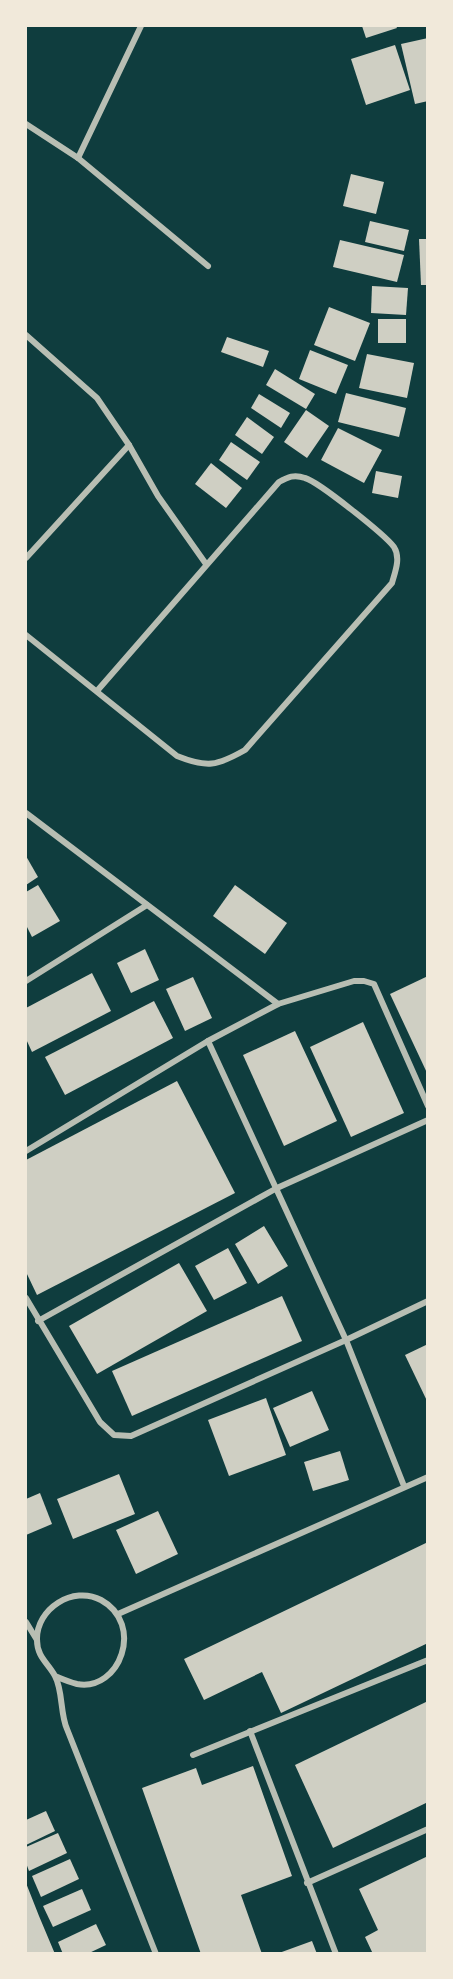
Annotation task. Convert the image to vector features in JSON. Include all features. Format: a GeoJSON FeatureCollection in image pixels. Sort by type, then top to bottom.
{"type":"FeatureCollection","features":[{"type":"Feature","properties":{"kind":"street"},"geometry":{"type":"LineString","coordinates":[[78,159],[141,26]]}},
{"type":"Feature","properties":{"kind":"street"},"geometry":{"type":"LineString","coordinates":[[26,124],[78,159],[208,266]]}},
{"type":"Feature","properties":{"kind":"street"},"geometry":{"type":"LineString","coordinates":[[26,335],[97,398],[129,445],[158,496],[206,564]]}},
{"type":"Feature","properties":{"kind":"street"},"geometry":{"type":"LineString","coordinates":[[26,558],[129,445]]}},
{"type":"Feature","properties":{"kind":"street"},"geometry":{"type":"LineString","coordinates":[[26,635],[177,756],[197,764],[220,764],[245,750],[392,583],[398,565],[395,548],[327,490],[306,478],[292,476],[279,482],[97,691]]}},
{"type":"Feature","properties":{"kind":"street"},"geometry":{"type":"LineString","coordinates":[[26,813],[278,1004]]}},
{"type":"Feature","properties":{"kind":"street"},"geometry":{"type":"LineString","coordinates":[[26,981],[147,904]]}},
{"type":"Feature","properties":{"kind":"street"},"geometry":{"type":"LineString","coordinates":[[26,1151],[208,1041],[278,1004],[354,981],[374,984],[428,1106]]}},
{"type":"Feature","properties":{"kind":"street"},"geometry":{"type":"LineString","coordinates":[[208,1041],[346,1340],[404,1486]]}},
{"type":"Feature","properties":{"kind":"street"},"geometry":{"type":"LineString","coordinates":[[38,1321],[277,1188],[428,1119]]}},
{"type":"Feature","properties":{"kind":"street"},"geometry":{"type":"LineString","coordinates":[[26,1298],[100,1422],[114,1435],[131,1436],[428,1301]]}},
{"type":"Feature","properties":{"kind":"street"},"geometry":{"type":"LineString","coordinates":[[118,1614],[428,1477]]}},
{"type":"Feature","properties":{"kind":"street"},"geometry":{"type":"LineString","coordinates":[[26,1623],[37,1640],[41,1660],[55,1676],[78,1684],[103,1679],[120,1662],[126,1637],[118,1614],[101,1599],[79,1594],[58,1602],[42,1618],[37,1640]]}},
{"type":"Feature","properties":{"kind":"street"},"geometry":{"type":"LineString","coordinates":[[193,1755],[428,1660]]}},
{"type":"Feature","properties":{"kind":"street"},"geometry":{"type":"LineString","coordinates":[[55,1676],[65,1725],[156,1953]]}},
{"type":"Feature","properties":{"kind":"street"},"geometry":{"type":"LineString","coordinates":[[250,1731],[336,1953]]}},
{"type":"Feature","properties":{"kind":"street"},"geometry":{"type":"LineString","coordinates":[[307,1883],[428,1829]]}},
{"type":"Feature","properties":{"kind":"building"},"geometry":{"type":"Polygon","coordinates":[[[362,26],[396,26],[397,28],[366,38],[362,26]]]}},
{"type":"Feature","properties":{"kind":"building"},"geometry":{"type":"Polygon","coordinates":[[[428,38],[428,101],[415,104],[401,44],[428,38]]]}},
{"type":"Feature","properties":{"kind":"building"},"geometry":{"type":"Polygon","coordinates":[[[395,45],[410,90],[366,105],[351,59],[395,45]]]}},
{"type":"Feature","properties":{"kind":"building"},"geometry":{"type":"Polygon","coordinates":[[[351,174],[384,182],[376,214],[343,206],[351,174]]]}},
{"type":"Feature","properties":{"kind":"building"},"geometry":{"type":"Polygon","coordinates":[[[370,221],[409,230],[404,251],[365,242],[370,221]]]}},
{"type":"Feature","properties":{"kind":"building"},"geometry":{"type":"Polygon","coordinates":[[[419,239],[428,239],[428,285],[421,285],[419,239]]]}},
{"type":"Feature","properties":{"kind":"building"},"geometry":{"type":"Polygon","coordinates":[[[340,240],[404,255],[397,282],[333,267],[340,240]]]}},
{"type":"Feature","properties":{"kind":"building"},"geometry":{"type":"Polygon","coordinates":[[[372,286],[408,288],[406,315],[371,313],[372,286]]]}},
{"type":"Feature","properties":{"kind":"building"},"geometry":{"type":"Polygon","coordinates":[[[329,307],[370,323],[355,361],[314,345],[329,307]]]}},
{"type":"Feature","properties":{"kind":"building"},"geometry":{"type":"Polygon","coordinates":[[[378,319],[406,319],[406,343],[378,343],[378,319]]]}},
{"type":"Feature","properties":{"kind":"building"},"geometry":{"type":"Polygon","coordinates":[[[227,337],[269,351],[263,367],[221,352],[227,337]]]}},
{"type":"Feature","properties":{"kind":"building"},"geometry":{"type":"Polygon","coordinates":[[[310,350],[348,365],[336,394],[299,379],[310,350]]]}},
{"type":"Feature","properties":{"kind":"building"},"geometry":{"type":"Polygon","coordinates":[[[367,354],[414,363],[407,398],[359,388],[367,354]]]}},
{"type":"Feature","properties":{"kind":"building"},"geometry":{"type":"Polygon","coordinates":[[[275,369],[315,394],[306,409],[266,385],[275,369]]]}},
{"type":"Feature","properties":{"kind":"building"},"geometry":{"type":"Polygon","coordinates":[[[346,393],[406,408],[399,437],[338,422],[346,393]]]}},
{"type":"Feature","properties":{"kind":"building"},"geometry":{"type":"Polygon","coordinates":[[[259,394],[290,413],[281,428],[251,408],[259,394]]]}},
{"type":"Feature","properties":{"kind":"building"},"geometry":{"type":"Polygon","coordinates":[[[306,410],[329,426],[307,458],[284,442],[306,410]]]}},
{"type":"Feature","properties":{"kind":"building"},"geometry":{"type":"Polygon","coordinates":[[[247,417],[274,437],[262,454],[235,435],[247,417]]]}},
{"type":"Feature","properties":{"kind":"building"},"geometry":{"type":"Polygon","coordinates":[[[338,428],[382,450],[364,483],[321,460],[338,428]]]}},
{"type":"Feature","properties":{"kind":"building"},"geometry":{"type":"Polygon","coordinates":[[[231,442],[260,462],[247,480],[219,460],[231,442]]]}},
{"type":"Feature","properties":{"kind":"building"},"geometry":{"type":"Polygon","coordinates":[[[211,463],[242,488],[226,508],[195,484],[211,463]]]}},
{"type":"Feature","properties":{"kind":"building"},"geometry":{"type":"Polygon","coordinates":[[[376,471],[402,476],[398,498],[372,493],[376,471]]]}},
{"type":"Feature","properties":{"kind":"building"},"geometry":{"type":"Polygon","coordinates":[[[26,856],[38,877],[26,885],[26,856]]]}},
{"type":"Feature","properties":{"kind":"building"},"geometry":{"type":"Polygon","coordinates":[[[38,885],[60,921],[32,937],[26,925],[26,892],[38,885]]]}},
{"type":"Feature","properties":{"kind":"building"},"geometry":{"type":"Polygon","coordinates":[[[235,885],[287,923],[265,954],[213,916],[235,885]]]}},
{"type":"Feature","properties":{"kind":"building"},"geometry":{"type":"Polygon","coordinates":[[[145,949],[159,980],[131,993],[117,963],[145,949]]]}},
{"type":"Feature","properties":{"kind":"building"},"geometry":{"type":"Polygon","coordinates":[[[92,973],[111,1011],[32,1052],[26,1039],[26,1008],[92,973]]]}},
{"type":"Feature","properties":{"kind":"building"},"geometry":{"type":"Polygon","coordinates":[[[428,976],[428,1075],[390,994],[428,976]]]}},
{"type":"Feature","properties":{"kind":"building"},"geometry":{"type":"Polygon","coordinates":[[[193,977],[212,1018],[185,1031],[166,989],[193,977]]]}},
{"type":"Feature","properties":{"kind":"building"},"geometry":{"type":"Polygon","coordinates":[[[154,1001],[173,1038],[65,1095],[45,1057],[154,1001]]]}},
{"type":"Feature","properties":{"kind":"building"},"geometry":{"type":"Polygon","coordinates":[[[363,1022],[404,1113],[351,1137],[310,1047],[363,1022]]]}},
{"type":"Feature","properties":{"kind":"building"},"geometry":{"type":"Polygon","coordinates":[[[295,1031],[337,1121],[284,1146],[243,1055],[295,1031]]]}},
{"type":"Feature","properties":{"kind":"building"},"geometry":{"type":"Polygon","coordinates":[[[177,1081],[235,1193],[37,1295],[26,1272],[26,1160],[177,1081]]]}},
{"type":"Feature","properties":{"kind":"building"},"geometry":{"type":"Polygon","coordinates":[[[264,1226],[288,1266],[258,1284],[235,1244],[264,1226]]]}},
{"type":"Feature","properties":{"kind":"building"},"geometry":{"type":"Polygon","coordinates":[[[228,1248],[247,1283],[214,1300],[195,1266],[228,1248]]]}},
{"type":"Feature","properties":{"kind":"building"},"geometry":{"type":"Polygon","coordinates":[[[179,1263],[207,1311],[97,1374],[69,1326],[179,1263]]]}},
{"type":"Feature","properties":{"kind":"building"},"geometry":{"type":"Polygon","coordinates":[[[282,1296],[302,1341],[132,1416],[112,1371],[282,1296]]]}},
{"type":"Feature","properties":{"kind":"building"},"geometry":{"type":"Polygon","coordinates":[[[428,1344],[428,1403],[405,1355],[428,1344]]]}},
{"type":"Feature","properties":{"kind":"building"},"geometry":{"type":"Polygon","coordinates":[[[312,1391],[329,1430],[290,1447],[273,1408],[312,1391]]]}},
{"type":"Feature","properties":{"kind":"building"},"geometry":{"type":"Polygon","coordinates":[[[266,1398],[286,1455],[229,1476],[208,1420],[266,1398]]]}},
{"type":"Feature","properties":{"kind":"building"},"geometry":{"type":"Polygon","coordinates":[[[340,1451],[349,1480],[313,1491],[304,1462],[340,1451]]]}},
{"type":"Feature","properties":{"kind":"building"},"geometry":{"type":"Polygon","coordinates":[[[119,1474],[135,1514],[73,1539],[57,1499],[119,1474]]]}},
{"type":"Feature","properties":{"kind":"building"},"geometry":{"type":"Polygon","coordinates":[[[40,1493],[52,1524],[26,1535],[26,1499],[40,1493]]]}},
{"type":"Feature","properties":{"kind":"building"},"geometry":{"type":"Polygon","coordinates":[[[158,1511],[178,1554],[136,1574],[116,1530],[158,1511]]]}},
{"type":"Feature","properties":{"kind":"building"},"geometry":{"type":"Polygon","coordinates":[[[428,1542],[428,1643],[281,1713],[262,1672],[204,1700],[184,1659],[428,1542]]]}},
{"type":"Feature","properties":{"kind":"building"},"geometry":{"type":"Polygon","coordinates":[[[428,1701],[428,1802],[333,1848],[295,1765],[428,1701]]]}},
{"type":"Feature","properties":{"kind":"building"},"geometry":{"type":"Polygon","coordinates":[[[253,1766],[292,1876],[241,1895],[262,1954],[201,1954],[142,1788],[196,1768],[202,1785],[253,1766]]]}},
{"type":"Feature","properties":{"kind":"building"},"geometry":{"type":"Polygon","coordinates":[[[46,1811],[55,1831],[26,1845],[26,1820],[46,1811]]]}},
{"type":"Feature","properties":{"kind":"building"},"geometry":{"type":"Polygon","coordinates":[[[58,1833],[67,1853],[29,1871],[26,1863],[26,1847],[58,1833]]]}},
{"type":"Feature","properties":{"kind":"building"},"geometry":{"type":"Polygon","coordinates":[[[428,1856],[428,1954],[373,1954],[365,1937],[378,1930],[359,1889],[428,1856]]]}},
{"type":"Feature","properties":{"kind":"building"},"geometry":{"type":"Polygon","coordinates":[[[70,1859],[79,1879],[41,1897],[32,1876],[70,1859]]]}},
{"type":"Feature","properties":{"kind":"building"},"geometry":{"type":"Polygon","coordinates":[[[26,1883],[39,1916],[55,1954],[26,1954],[26,1883]]]}},
{"type":"Feature","properties":{"kind":"building"},"geometry":{"type":"Polygon","coordinates":[[[82,1889],[91,1910],[53,1927],[43,1906],[82,1889]]]}},
{"type":"Feature","properties":{"kind":"building"},"geometry":{"type":"Polygon","coordinates":[[[96,1924],[106,1945],[87,1954],[63,1954],[58,1942],[96,1924]]]}},
{"type":"Feature","properties":{"kind":"building"},"geometry":{"type":"Polygon","coordinates":[[[312,1941],[317,1954],[279,1954],[279,1953],[312,1941]]]}}]}
